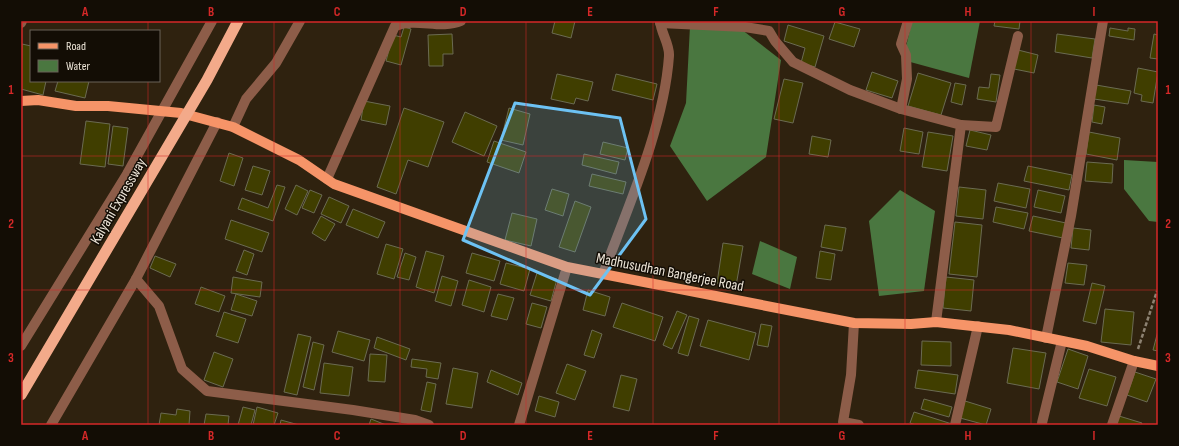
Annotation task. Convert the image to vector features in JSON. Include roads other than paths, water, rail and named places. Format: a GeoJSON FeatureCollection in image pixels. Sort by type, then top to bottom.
{"type":"FeatureCollection","features":[{"type":"Feature","properties":{"kind":"highway","name":"Kalyani Expressway"},"geometry":{"type":"LineString","coordinates":[[21,395],[207,80],[238,21]]}},
{"type":"Feature","properties":{"kind":"main road","name":"Madhusudhan Bangerjee Road"},"geometry":{"type":"LineString","coordinates":[[21,101],[38,100],[76,106],[108,106],[161,111],[200,117],[217,122],[233,127],[299,160],[334,184],[567,267],[854,323],[912,324],[936,322],[978,326],[1087,346],[1134,361],[1158,366]]}},
{"type":"Feature","properties":{"kind":"street"},"geometry":{"type":"LineString","coordinates":[[21,346],[127,174],[212,21]]}},
{"type":"Feature","properties":{"kind":"street"},"geometry":{"type":"LineString","coordinates":[[233,127],[246,99],[276,63],[300,21]]}},
{"type":"Feature","properties":{"kind":"street"},"geometry":{"type":"LineString","coordinates":[[327,179],[395,26],[405,22],[446,25],[461,21]]}},
{"type":"Feature","properties":{"kind":"street"},"geometry":{"type":"LineString","coordinates":[[901,109],[907,79],[906,55],[901,44],[908,21]]}},
{"type":"Feature","properties":{"kind":"street"},"geometry":{"type":"LineString","coordinates":[[1046,338],[1071,216],[1103,21]]}},
{"type":"Feature","properties":{"kind":"street"},"geometry":{"type":"LineString","coordinates":[[603,274],[638,181],[663,104],[670,54],[660,22],[722,24],[769,31],[774,41],[792,62],[850,90],[901,109],[961,125],[996,127],[1018,36]]}},
{"type":"Feature","properties":{"kind":"street"},"geometry":{"type":"LineString","coordinates":[[51,425],[136,279],[217,122]]}},
{"type":"Feature","properties":{"kind":"street"},"geometry":{"type":"LineString","coordinates":[[936,322],[961,125]]}},
{"type":"Feature","properties":{"kind":"street"},"geometry":{"type":"LineString","coordinates":[[519,425],[567,267]]}},
{"type":"Feature","properties":{"kind":"street"},"geometry":{"type":"LineString","coordinates":[[136,279],[159,306],[182,369],[207,391],[353,410],[416,420],[429,425]]}},
{"type":"Feature","properties":{"kind":"street"},"geometry":{"type":"LineString","coordinates":[[854,323],[851,376],[843,424],[859,425]]}},
{"type":"Feature","properties":{"kind":"street"},"geometry":{"type":"LineString","coordinates":[[955,425],[978,326]]}},
{"type":"Feature","properties":{"kind":"street"},"geometry":{"type":"LineString","coordinates":[[1042,423],[1062,341]]}},
{"type":"Feature","properties":{"kind":"street"},"geometry":{"type":"LineString","coordinates":[[1112,425],[1134,361]]}},
{"type":"Feature","properties":{"kind":"water"},"geometry":{"type":"Polygon","coordinates":[[[912,21],[980,21],[969,78],[903,60],[912,21]]]}},
{"type":"Feature","properties":{"kind":"water"},"geometry":{"type":"Polygon","coordinates":[[[690,26],[737,26],[781,60],[766,157],[707,201],[670,146],[686,103],[690,26]]]}},
{"type":"Feature","properties":{"kind":"water"},"geometry":{"type":"Polygon","coordinates":[[[1124,160],[1158,162],[1158,222],[1149,221],[1124,189],[1124,160]]]}},
{"type":"Feature","properties":{"kind":"water"},"geometry":{"type":"Polygon","coordinates":[[[900,190],[935,211],[924,291],[879,296],[869,221],[900,190]]]}},
{"type":"Feature","properties":{"kind":"water"},"geometry":{"type":"Polygon","coordinates":[[[760,241],[797,257],[790,289],[752,274],[760,241]]]}}]}
